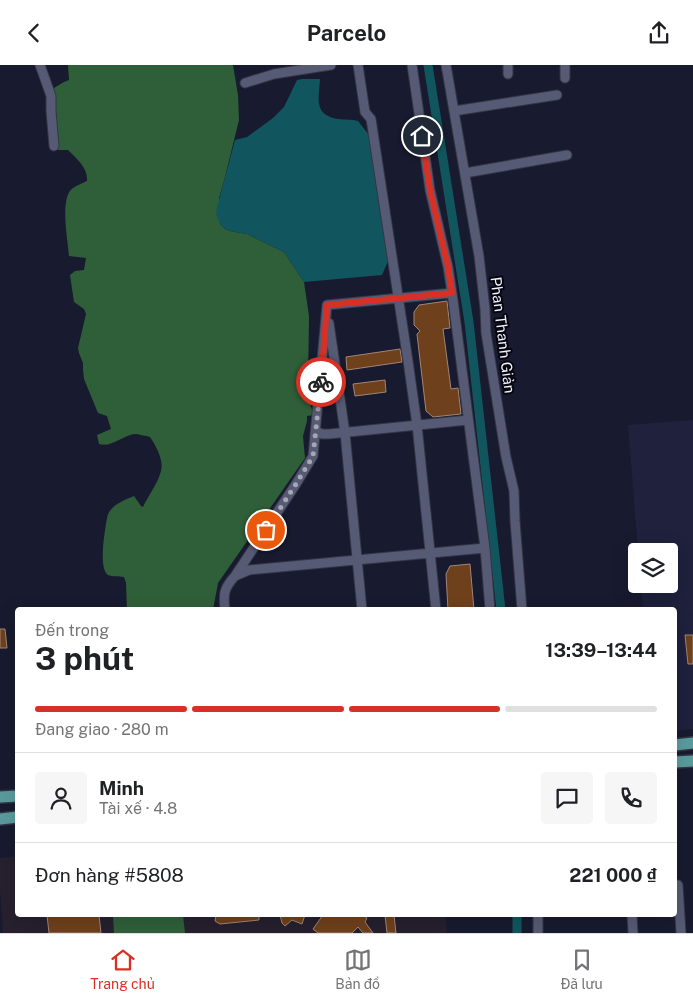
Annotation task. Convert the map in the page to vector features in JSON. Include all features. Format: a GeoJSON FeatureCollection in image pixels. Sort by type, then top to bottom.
{"type":"FeatureCollection","features":[{"type":"Feature","properties":{"kind":"main road"},"geometry":{"type":"LineString","coordinates":[[684,744],[684,762]]}},
{"type":"Feature","properties":{"kind":"main road"},"geometry":{"type":"LineString","coordinates":[[0,797],[15,796]]}},
{"type":"Feature","properties":{"kind":"main road"},"geometry":{"type":"LineString","coordinates":[[0,819],[15,817]]}},
{"type":"Feature","properties":{"kind":"street"},"geometry":{"type":"LineString","coordinates":[[40,65],[51,96],[54,146]]}},
{"type":"Feature","properties":{"kind":"street"},"geometry":{"type":"LineString","coordinates":[[245,83],[300,68],[331,65]]}},
{"type":"Feature","properties":{"kind":"street"},"geometry":{"type":"LineString","coordinates":[[358,65],[364,112],[371,119],[408,361],[417,425],[436,607]]}},
{"type":"Feature","properties":{"kind":"street"},"geometry":{"type":"LineString","coordinates":[[412,65],[430,190],[448,267],[452,293],[485,548],[490,607]]}},
{"type":"Feature","properties":{"kind":"street","name":"Phan Thanh Giản"},"geometry":{"type":"LineString","coordinates":[[446,65],[479,256],[486,333],[506,457],[514,491],[514,521],[522,607]]}},
{"type":"Feature","properties":{"kind":"street"},"geometry":{"type":"LineString","coordinates":[[565,65],[565,79]]}},
{"type":"Feature","properties":{"kind":"street"},"geometry":{"type":"LineString","coordinates":[[454,111],[557,95]]}},
{"type":"Feature","properties":{"kind":"street"},"geometry":{"type":"LineString","coordinates":[[465,173],[567,155]]}},
{"type":"Feature","properties":{"kind":"street"},"geometry":{"type":"LineString","coordinates":[[327,305],[452,293]]}},
{"type":"Feature","properties":{"kind":"street"},"geometry":{"type":"LineString","coordinates":[[225,607],[223,595],[228,584],[313,456],[327,305]]}},
{"type":"Feature","properties":{"kind":"street"},"geometry":{"type":"LineString","coordinates":[[327,305],[344,433],[362,607]]}},
{"type":"Feature","properties":{"kind":"street"},"geometry":{"type":"LineString","coordinates":[[316,431],[329,434],[344,433],[468,420]]}},
{"type":"Feature","properties":{"kind":"street"},"geometry":{"type":"LineString","coordinates":[[235,576],[249,570],[485,548]]}},
{"type":"Feature","properties":{"kind":"street"},"geometry":{"type":"LineString","coordinates":[[678,885],[681,933]]}},
{"type":"Feature","properties":{"kind":"street"},"geometry":{"type":"LineString","coordinates":[[538,917],[538,933]]}},
{"type":"Feature","properties":{"kind":"street"},"geometry":{"type":"LineString","coordinates":[[632,917],[634,933]]}},
{"type":"Feature","properties":{"kind":"shaded area"},"geometry":{"type":"Polygon","coordinates":[[[68,65],[233,65],[238,95],[239,120],[219,198],[220,224],[225,229],[247,234],[284,252],[304,282],[309,316],[308,382],[310,404],[314,415],[307,416],[303,436],[305,458],[218,583],[214,607],[127,607],[124,577],[108,575],[103,565],[104,539],[110,510],[117,504],[134,496],[143,507],[160,476],[162,467],[157,449],[150,437],[134,434],[112,443],[99,444],[97,435],[111,429],[107,416],[98,413],[84,379],[83,363],[78,348],[86,314],[84,309],[74,302],[70,275],[75,271],[84,270],[86,258],[69,256],[65,220],[66,200],[69,193],[73,188],[87,181],[87,176],[81,164],[68,150],[58,150],[51,112],[50,90],[69,80],[68,65]]]}},
{"type":"Feature","properties":{"kind":"shaded area"},"geometry":{"type":"Polygon","coordinates":[[[320,79],[319,105],[324,114],[338,119],[358,121],[369,135],[389,259],[382,275],[304,282],[284,252],[247,234],[225,229],[220,224],[216,214],[217,207],[235,140],[247,137],[273,118],[284,107],[297,80],[320,79]]]}},
{"type":"Feature","properties":{"kind":"shaded area"},"geometry":{"type":"Polygon","coordinates":[[[693,420],[693,729],[677,731],[677,607],[643,607],[642,593],[678,593],[678,543],[637,543],[628,425],[693,420]]]}},
{"type":"Feature","properties":{"kind":"shaded area"},"geometry":{"type":"Polygon","coordinates":[[[15,856],[15,917],[446,917],[447,933],[3,933],[0,858],[15,856]]]}},
{"type":"Feature","properties":{"kind":"shaded area"},"geometry":{"type":"Polygon","coordinates":[[[113,917],[183,917],[185,933],[114,933],[113,917]]]}},
{"type":"Feature","properties":{"kind":"building"},"geometry":{"type":"Polygon","coordinates":[[[447,301],[450,328],[443,329],[451,389],[458,388],[461,414],[433,417],[426,411],[417,334],[420,331],[414,325],[414,312],[419,305],[447,301]]]}},
{"type":"Feature","properties":{"kind":"building"},"geometry":{"type":"Polygon","coordinates":[[[400,349],[402,362],[347,370],[346,357],[400,349]]]}},
{"type":"Feature","properties":{"kind":"building"},"geometry":{"type":"Polygon","coordinates":[[[385,380],[386,392],[355,396],[353,384],[385,380]]]}},
{"type":"Feature","properties":{"kind":"building"},"geometry":{"type":"Polygon","coordinates":[[[470,564],[474,607],[448,607],[446,574],[450,566],[470,564]]]}},
{"type":"Feature","properties":{"kind":"building"},"geometry":{"type":"Polygon","coordinates":[[[0,629],[5,629],[7,648],[0,648],[0,629]]]}},
{"type":"Feature","properties":{"kind":"building"},"geometry":{"type":"Polygon","coordinates":[[[685,635],[693,635],[693,664],[688,664],[685,635]]]}},
{"type":"Feature","properties":{"kind":"building"},"geometry":{"type":"Polygon","coordinates":[[[47,917],[99,917],[101,933],[49,933],[47,917]]]}},
{"type":"Feature","properties":{"kind":"building"},"geometry":{"type":"Polygon","coordinates":[[[216,917],[259,917],[259,920],[220,924],[215,921],[216,917]]]}},
{"type":"Feature","properties":{"kind":"building"},"geometry":{"type":"Polygon","coordinates":[[[280,917],[304,917],[302,924],[292,920],[285,926],[280,917]]]}},
{"type":"Feature","properties":{"kind":"building"},"geometry":{"type":"Polygon","coordinates":[[[322,917],[366,917],[365,922],[373,933],[363,933],[358,927],[352,933],[318,933],[313,929],[322,917]]]}},
{"type":"Feature","properties":{"kind":"building"},"geometry":{"type":"Polygon","coordinates":[[[385,917],[394,917],[396,933],[387,933],[385,917]]]}},
{"type":"Feature","properties":{"kind":"waterway"},"geometry":{"type":"LineString","coordinates":[[428,65],[469,322],[501,607]]}},
{"type":"Feature","properties":{"kind":"waterway"},"geometry":{"type":"LineString","coordinates":[[517,917],[517,933]]}},
{"type":"Feature","properties":{"kind":"way so far"},"geometry":{"type":"LineString","coordinates":[[266,530],[313,456],[321,382]]}},
{"type":"Feature","properties":{"kind":"route"},"geometry":{"type":"LineString","coordinates":[[321,382],[327,305],[452,293],[448,267],[430,190],[422,136]]}}]}
